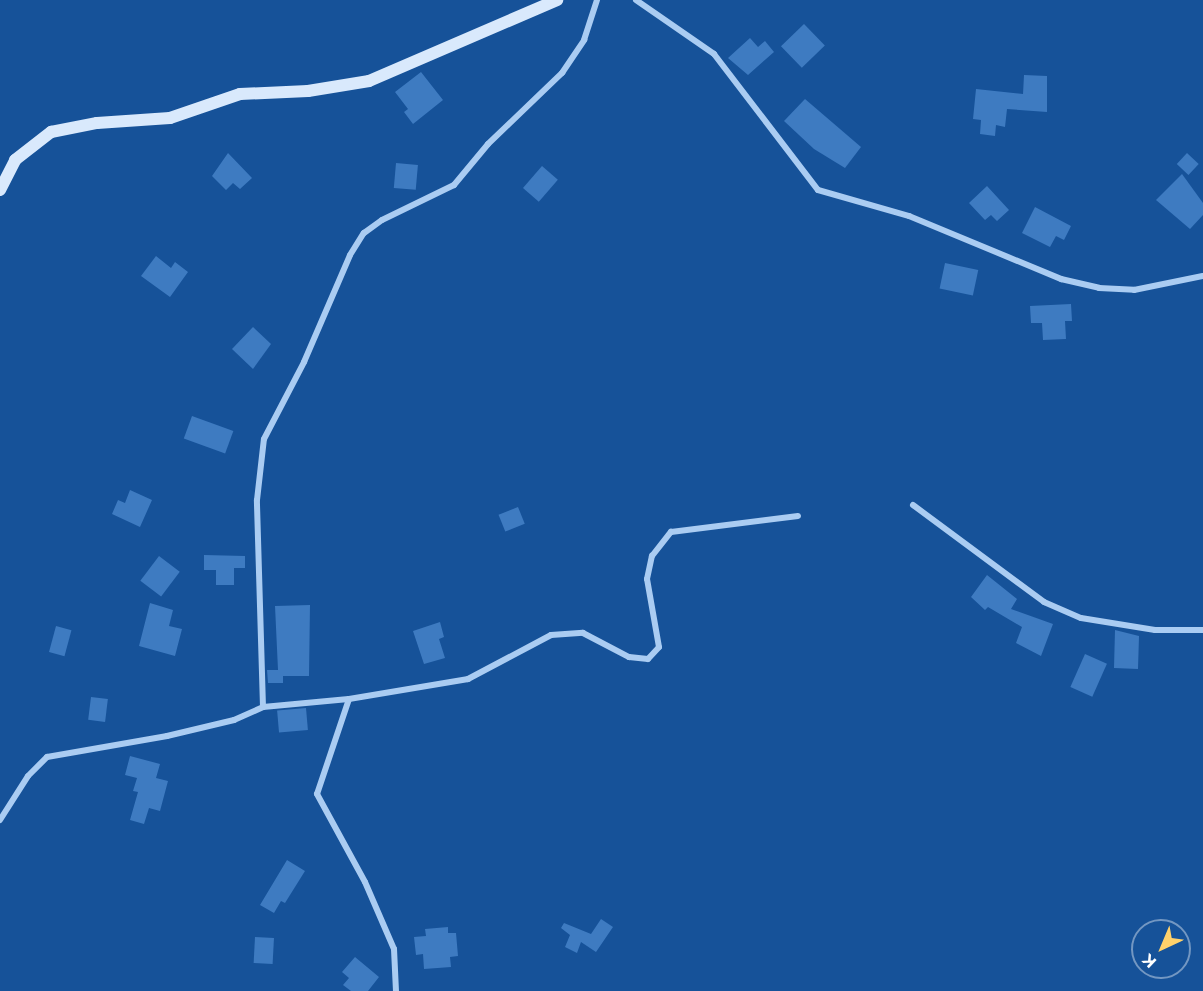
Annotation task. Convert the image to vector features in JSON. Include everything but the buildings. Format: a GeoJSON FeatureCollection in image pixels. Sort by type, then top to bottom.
{"type":"FeatureCollection","features":[{"type":"Feature","properties":{"kind":"street"},"geometry":{"type":"LineString","coordinates":[[0,190],[15,160],[51,132],[98,123],[170,118],[240,94],[308,91],[369,81],[557,0]]}},
{"type":"Feature","properties":{"kind":"street"},"geometry":{"type":"LineString","coordinates":[[263,707],[257,500],[264,439],[304,362],[350,255],[364,233],[382,220],[454,186],[488,144],[562,73],[584,40],[597,0]]}},
{"type":"Feature","properties":{"kind":"street"},"geometry":{"type":"LineString","coordinates":[[636,0],[714,54],[818,190],[909,216],[1061,279],[1099,288],[1134,290],[1203,276]]}},
{"type":"Feature","properties":{"kind":"street"},"geometry":{"type":"LineString","coordinates":[[913,505],[1044,602],[1081,618],[1155,630],[1203,630]]}},
{"type":"Feature","properties":{"kind":"street"},"geometry":{"type":"LineString","coordinates":[[0,820],[28,776],[47,756],[167,736],[234,720],[263,707],[349,699],[468,679],[551,635],[583,633],[629,657],[648,660],[659,646],[647,579],[652,556],[671,532],[798,516]]}},
{"type":"Feature","properties":{"kind":"street"},"geometry":{"type":"LineString","coordinates":[[349,699],[317,794],[365,882],[394,949],[396,991]]}}]}
